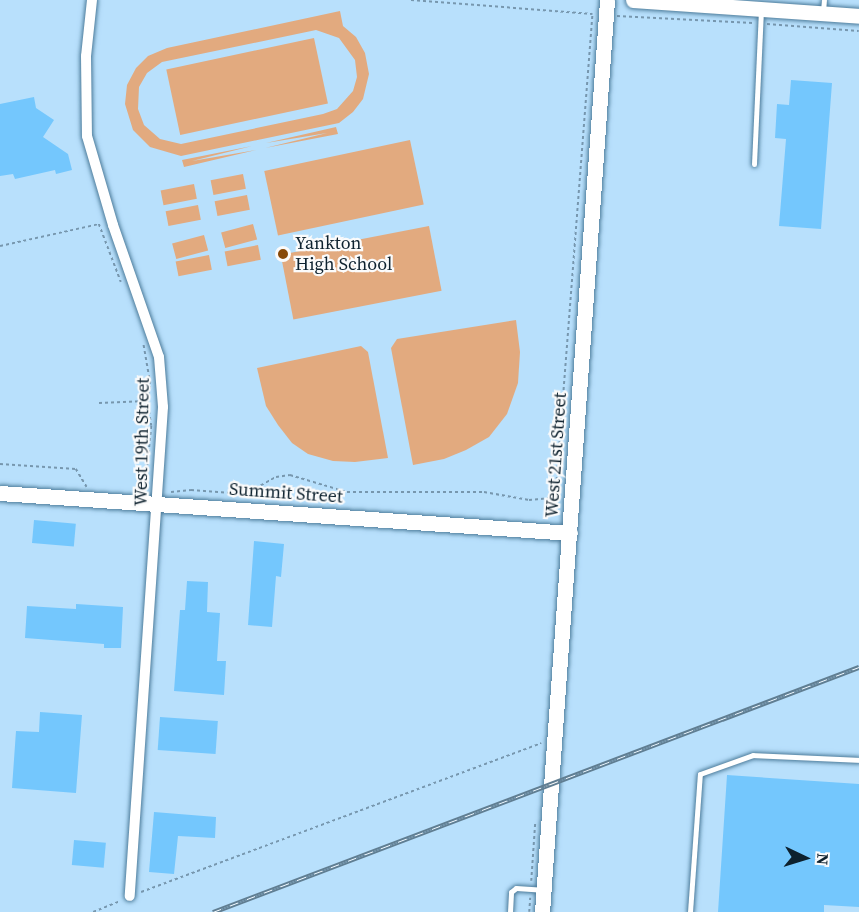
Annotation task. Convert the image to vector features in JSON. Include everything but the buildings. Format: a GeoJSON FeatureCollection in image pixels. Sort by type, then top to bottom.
{"type":"FeatureCollection","features":[{"type":"Feature","properties":{"kind":"street","name":"West 19th Street"},"geometry":{"type":"LineString","coordinates":[[93,0],[86,56],[87,136],[113,225],[159,357],[163,407],[130,896]]}},
{"type":"Feature","properties":{"kind":"street"},"geometry":{"type":"LineString","coordinates":[[633,0],[700,2],[761,16],[824,7],[859,15]]}},
{"type":"Feature","properties":{"kind":"street","name":"West 21st Street"},"geometry":{"type":"LineString","coordinates":[[542,912],[537,890],[570,533],[602,10]]}},
{"type":"Feature","properties":{"kind":"street","name":"Summit Street"},"geometry":{"type":"LineString","coordinates":[[0,493],[158,499],[570,533]]}},
{"type":"Feature","properties":{"kind":"lane"},"geometry":{"type":"LineString","coordinates":[[754,164],[761,16]]}},
{"type":"Feature","properties":{"kind":"lane"},"geometry":{"type":"LineString","coordinates":[[690,912],[694,882],[700,774],[753,755],[859,760]]}},
{"type":"Feature","properties":{"kind":"lane"},"geometry":{"type":"LineString","coordinates":[[510,912],[511,892],[516,888],[537,890]]}},
{"type":"Feature","properties":{"kind":"path"},"geometry":{"type":"LineString","coordinates":[[411,0],[761,16],[859,30]]}},
{"type":"Feature","properties":{"kind":"path"},"geometry":{"type":"LineString","coordinates":[[559,511],[555,498],[602,10]]}},
{"type":"Feature","properties":{"kind":"path"},"geometry":{"type":"LineString","coordinates":[[0,246],[99,224],[123,284]]}},
{"type":"Feature","properties":{"kind":"path"},"geometry":{"type":"LineString","coordinates":[[139,494],[146,477],[151,426],[147,401],[150,384],[141,335]]}},
{"type":"Feature","properties":{"kind":"path"},"geometry":{"type":"LineString","coordinates":[[99,403],[147,401]]}},
{"type":"Feature","properties":{"kind":"path"},"geometry":{"type":"LineString","coordinates":[[0,464],[76,469],[88,489]]}},
{"type":"Feature","properties":{"kind":"path"},"geometry":{"type":"LineString","coordinates":[[158,499],[191,490],[245,494],[276,477],[290,475],[347,492],[484,492],[529,500],[555,498]]}},
{"type":"Feature","properties":{"kind":"path"},"geometry":{"type":"LineString","coordinates":[[93,912],[130,896],[543,743]]}},
{"type":"Feature","properties":{"kind":"path"},"geometry":{"type":"LineString","coordinates":[[529,912],[537,890],[536,822]]}},
{"type":"Feature","properties":{"kind":"shaded area"},"geometry":{"type":"Polygon","coordinates":[[[340,11],[343,26],[356,37],[365,53],[369,74],[363,99],[353,112],[339,123],[181,156],[150,147],[133,130],[125,104],[127,85],[136,68],[148,56],[167,48],[340,11]],[[316,30],[162,62],[147,73],[139,87],[138,109],[144,125],[160,139],[181,144],[323,114],[337,109],[353,91],[357,77],[355,60],[339,38],[316,30]]]}},
{"type":"Feature","properties":{"kind":"shaded area"},"geometry":{"type":"Polygon","coordinates":[[[314,38],[328,104],[180,135],[166,69],[314,38]]]}},
{"type":"Feature","properties":{"kind":"shaded area"},"geometry":{"type":"Polygon","coordinates":[[[336,127],[338,134],[265,148],[327,133],[266,143],[336,127]]]}},
{"type":"Feature","properties":{"kind":"shaded area"},"geometry":{"type":"Polygon","coordinates":[[[410,140],[424,205],[278,236],[264,171],[410,140]]]}},
{"type":"Feature","properties":{"kind":"shaded area"},"geometry":{"type":"Polygon","coordinates":[[[252,146],[192,161],[256,150],[184,167],[182,160],[252,146]]]}},
{"type":"Feature","properties":{"kind":"shaded area"},"geometry":{"type":"Polygon","coordinates":[[[243,174],[246,189],[213,195],[211,180],[243,174]]]}},
{"type":"Feature","properties":{"kind":"shaded area"},"geometry":{"type":"Polygon","coordinates":[[[194,184],[197,199],[163,205],[161,190],[194,184]]]}},
{"type":"Feature","properties":{"kind":"shaded area"},"geometry":{"type":"Polygon","coordinates":[[[247,195],[250,210],[217,216],[215,201],[247,195]]]}},
{"type":"Feature","properties":{"kind":"shaded area"},"geometry":{"type":"Polygon","coordinates":[[[198,205],[201,220],[168,226],[166,211],[198,205]]]}},
{"type":"Feature","properties":{"kind":"shaded area"},"geometry":{"type":"Polygon","coordinates":[[[253,224],[257,239],[225,248],[221,233],[253,224]]]}},
{"type":"Feature","properties":{"kind":"shaded area"},"geometry":{"type":"Polygon","coordinates":[[[429,226],[442,291],[293,320],[281,255],[429,226]]]}},
{"type":"Feature","properties":{"kind":"shaded area"},"geometry":{"type":"Polygon","coordinates":[[[204,235],[208,250],[176,259],[172,244],[204,235]]]}},
{"type":"Feature","properties":{"kind":"shaded area"},"geometry":{"type":"Polygon","coordinates":[[[258,245],[261,260],[227,266],[225,251],[258,245]]]}},
{"type":"Feature","properties":{"kind":"shaded area"},"geometry":{"type":"Polygon","coordinates":[[[209,255],[212,270],[178,276],[176,261],[209,255]]]}},
{"type":"Feature","properties":{"kind":"shaded area"},"geometry":{"type":"Polygon","coordinates":[[[516,320],[520,352],[518,383],[507,414],[489,437],[466,450],[444,459],[413,465],[391,348],[397,339],[516,320]]]}},
{"type":"Feature","properties":{"kind":"shaded area"},"geometry":{"type":"Polygon","coordinates":[[[361,346],[368,352],[388,458],[355,462],[333,461],[308,454],[292,443],[266,406],[257,368],[361,346]]]}},
{"type":"Feature","properties":{"kind":"railway"},"geometry":{"type":"LineString","coordinates":[[213,912],[859,667]]}},
{"type":"Feature","properties":{"kind":"place","name":"Yankton High School"},"geometry":{"type":"Point","coordinates":[283,254]}}]}
